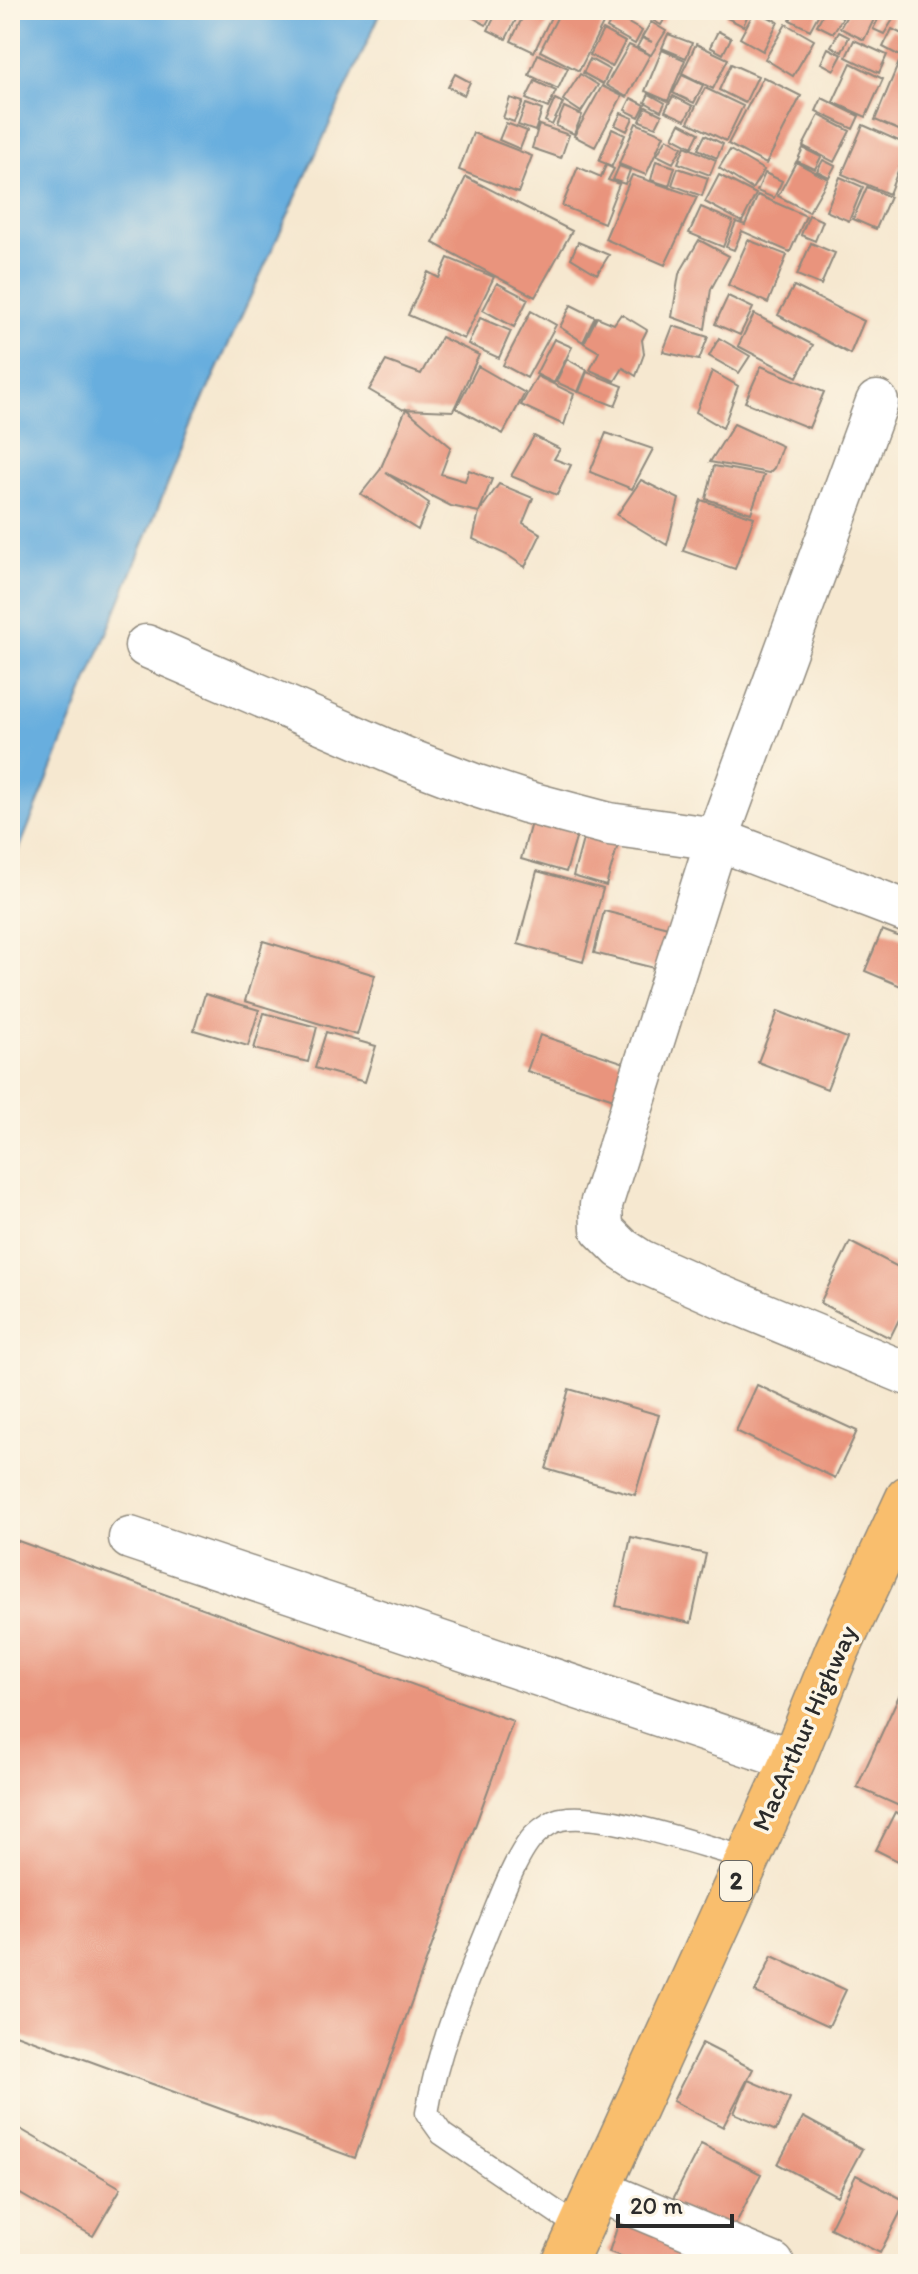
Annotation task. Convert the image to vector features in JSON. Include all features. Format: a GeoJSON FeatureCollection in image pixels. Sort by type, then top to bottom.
{"type":"FeatureCollection","features":[{"type":"Feature","properties":{"kind":"highway","name":"MacArthur Highway"},"geometry":{"type":"LineString","coordinates":[[580,2227],[793,1760],[837,1651],[908,1498]]}},
{"type":"Feature","properties":{"kind":"street"},"geometry":{"type":"LineString","coordinates":[[877,402],[717,839],[601,1205],[602,1229],[631,1255],[669,1274],[908,1374]]}},
{"type":"Feature","properties":{"kind":"street"},"geometry":{"type":"LineString","coordinates":[[146,646],[409,760],[477,786],[609,824],[717,839],[908,912]]}},
{"type":"Feature","properties":{"kind":"street"},"geometry":{"type":"LineString","coordinates":[[130,1538],[793,1760]]}},
{"type":"Feature","properties":{"kind":"street"},"geometry":{"type":"LineString","coordinates":[[580,2227],[773,2264]]}},
{"type":"Feature","properties":{"kind":"lane"},"geometry":{"type":"LineString","coordinates":[[580,2227],[442,2134],[427,2113],[433,2075],[452,2018],[500,1901],[534,1835],[558,1819],[581,1817],[621,1824],[747,1858]]}},
{"type":"Feature","properties":{"kind":"water"},"geometry":{"type":"Polygon","coordinates":[[[10,10],[382,10],[192,424],[10,872],[10,10]]]}},
{"type":"Feature","properties":{"kind":"building"},"geometry":{"type":"Polygon","coordinates":[[[471,10],[494,10],[486,25],[468,15],[471,10]]]}},
{"type":"Feature","properties":{"kind":"building"},"geometry":{"type":"Polygon","coordinates":[[[498,10],[521,10],[506,39],[488,30],[498,10]]]}},
{"type":"Feature","properties":{"kind":"building"},"geometry":{"type":"Polygon","coordinates":[[[526,10],[543,10],[552,15],[534,52],[511,41],[526,10]]]}},
{"type":"Feature","properties":{"kind":"building"},"geometry":{"type":"Polygon","coordinates":[[[561,10],[609,12],[579,71],[540,51],[561,10]]]}},
{"type":"Feature","properties":{"kind":"building"},"geometry":{"type":"Polygon","coordinates":[[[635,10],[670,10],[661,25],[635,10]]]}},
{"type":"Feature","properties":{"kind":"building"},"geometry":{"type":"Polygon","coordinates":[[[728,10],[750,10],[743,26],[725,17],[728,10]]]}},
{"type":"Feature","properties":{"kind":"building"},"geometry":{"type":"Polygon","coordinates":[[[755,10],[778,22],[763,51],[740,38],[755,10]]]}},
{"type":"Feature","properties":{"kind":"building"},"geometry":{"type":"Polygon","coordinates":[[[795,10],[821,10],[810,30],[790,20],[795,10]]]}},
{"type":"Feature","properties":{"kind":"building"},"geometry":{"type":"Polygon","coordinates":[[[825,10],[843,17],[833,33],[817,25],[825,10]]]}},
{"type":"Feature","properties":{"kind":"building"},"geometry":{"type":"Polygon","coordinates":[[[850,10],[878,11],[864,40],[840,28],[850,10]]]}},
{"type":"Feature","properties":{"kind":"building"},"geometry":{"type":"Polygon","coordinates":[[[882,12],[894,18],[884,34],[873,29],[882,12]]]}},
{"type":"Feature","properties":{"kind":"building"},"geometry":{"type":"Polygon","coordinates":[[[614,15],[642,31],[635,44],[607,28],[614,15]]]}},
{"type":"Feature","properties":{"kind":"building"},"geometry":{"type":"Polygon","coordinates":[[[651,22],[666,31],[651,55],[637,47],[642,38],[652,42],[642,37],[651,22]]]}},
{"type":"Feature","properties":{"kind":"building"},"geometry":{"type":"Polygon","coordinates":[[[786,24],[814,40],[793,76],[765,59],[786,24]]]}},
{"type":"Feature","properties":{"kind":"building"},"geometry":{"type":"Polygon","coordinates":[[[892,29],[908,37],[900,56],[883,47],[892,29]]]}},
{"type":"Feature","properties":{"kind":"building"},"geometry":{"type":"Polygon","coordinates":[[[603,30],[625,42],[612,67],[590,55],[603,30]]]}},
{"type":"Feature","properties":{"kind":"building"},"geometry":{"type":"Polygon","coordinates":[[[718,31],[731,38],[723,54],[710,47],[718,31]]]}},
{"type":"Feature","properties":{"kind":"building"},"geometry":{"type":"Polygon","coordinates":[[[839,32],[849,37],[842,52],[831,46],[839,32]]]}},
{"type":"Feature","properties":{"kind":"building"},"geometry":{"type":"Polygon","coordinates":[[[668,34],[692,43],[686,58],[662,48],[668,34]]]}},
{"type":"Feature","properties":{"kind":"building"},"geometry":{"type":"Polygon","coordinates":[[[854,40],[887,55],[879,73],[846,57],[854,40]]]}},
{"type":"Feature","properties":{"kind":"building"},"geometry":{"type":"Polygon","coordinates":[[[696,44],[728,59],[713,89],[682,73],[696,44]]]}},
{"type":"Feature","properties":{"kind":"building"},"geometry":{"type":"Polygon","coordinates":[[[629,45],[650,55],[627,97],[606,85],[629,45]]]}},
{"type":"Feature","properties":{"kind":"building"},"geometry":{"type":"Polygon","coordinates":[[[828,48],[842,55],[834,70],[821,63],[828,48]]]}},
{"type":"Feature","properties":{"kind":"building"},"geometry":{"type":"Polygon","coordinates":[[[662,50],[685,60],[668,101],[645,91],[662,50]]]}},
{"type":"Feature","properties":{"kind":"building"},"geometry":{"type":"Polygon","coordinates":[[[538,54],[568,68],[558,89],[529,75],[538,54]]]}},
{"type":"Feature","properties":{"kind":"building"},"geometry":{"type":"Polygon","coordinates":[[[590,59],[610,70],[603,84],[583,73],[590,59]]]}},
{"type":"Feature","properties":{"kind":"building"},"geometry":{"type":"Polygon","coordinates":[[[899,62],[908,66],[908,134],[875,120],[899,62]]]}},
{"type":"Feature","properties":{"kind":"building"},"geometry":{"type":"Polygon","coordinates":[[[851,63],[883,79],[866,117],[833,102],[851,63]]]}},
{"type":"Feature","properties":{"kind":"building"},"geometry":{"type":"Polygon","coordinates":[[[731,64],[758,76],[745,103],[719,90],[731,64]]]}},
{"type":"Feature","properties":{"kind":"building"},"geometry":{"type":"Polygon","coordinates":[[[455,74],[470,82],[464,95],[448,87],[455,74]]]}},
{"type":"Feature","properties":{"kind":"building"},"geometry":{"type":"Polygon","coordinates":[[[580,74],[598,85],[581,112],[563,100],[580,74]]]}},
{"type":"Feature","properties":{"kind":"building"},"geometry":{"type":"Polygon","coordinates":[[[682,75],[703,85],[694,103],[673,93],[682,75]]]}},
{"type":"Feature","properties":{"kind":"building"},"geometry":{"type":"Polygon","coordinates":[[[763,77],[801,96],[766,164],[728,144],[763,77]]]}},
{"type":"Feature","properties":{"kind":"building"},"geometry":{"type":"Polygon","coordinates":[[[535,81],[556,91],[548,108],[526,99],[535,81]]]}},
{"type":"Feature","properties":{"kind":"building"},"geometry":{"type":"Polygon","coordinates":[[[602,86],[622,96],[595,147],[574,136],[602,86]]]}},
{"type":"Feature","properties":{"kind":"building"},"geometry":{"type":"Polygon","coordinates":[[[705,88],[743,106],[726,141],[688,122],[705,88]]]}},
{"type":"Feature","properties":{"kind":"building"},"geometry":{"type":"Polygon","coordinates":[[[649,94],[665,103],[661,111],[645,102],[649,94]]]}},
{"type":"Feature","properties":{"kind":"building"},"geometry":{"type":"Polygon","coordinates":[[[673,96],[693,106],[685,120],[665,111],[673,96]]]}},
{"type":"Feature","properties":{"kind":"building"},"geometry":{"type":"Polygon","coordinates":[[[510,98],[523,102],[514,122],[503,118],[510,98]]]}},
{"type":"Feature","properties":{"kind":"building"},"geometry":{"type":"Polygon","coordinates":[[[631,98],[645,105],[639,117],[625,110],[631,98]]]}},
{"type":"Feature","properties":{"kind":"building"},"geometry":{"type":"Polygon","coordinates":[[[822,98],[859,116],[853,129],[816,111],[822,98]]]}},
{"type":"Feature","properties":{"kind":"building"},"geometry":{"type":"Polygon","coordinates":[[[555,99],[563,103],[552,125],[545,121],[555,99]]]}},
{"type":"Feature","properties":{"kind":"building"},"geometry":{"type":"Polygon","coordinates":[[[526,104],[542,110],[535,131],[518,125],[526,104]]]}},
{"type":"Feature","properties":{"kind":"building"},"geometry":{"type":"Polygon","coordinates":[[[564,107],[582,115],[574,134],[556,126],[564,107]]]}},
{"type":"Feature","properties":{"kind":"building"},"geometry":{"type":"Polygon","coordinates":[[[646,107],[662,115],[656,127],[640,121],[646,107]]]}},
{"type":"Feature","properties":{"kind":"building"},"geometry":{"type":"Polygon","coordinates":[[[621,113],[633,118],[627,131],[615,125],[621,113]]]}},
{"type":"Feature","properties":{"kind":"building"},"geometry":{"type":"Polygon","coordinates":[[[819,115],[850,131],[834,162],[803,146],[819,115]]]}},
{"type":"Feature","properties":{"kind":"building"},"geometry":{"type":"Polygon","coordinates":[[[506,123],[527,131],[520,149],[499,140],[506,123]]]}},
{"type":"Feature","properties":{"kind":"building"},"geometry":{"type":"Polygon","coordinates":[[[636,123],[664,135],[646,175],[619,164],[636,123]]]}},
{"type":"Feature","properties":{"kind":"building"},"geometry":{"type":"Polygon","coordinates":[[[680,123],[699,133],[692,147],[673,137],[680,123]]]}},
{"type":"Feature","properties":{"kind":"building"},"geometry":{"type":"Polygon","coordinates":[[[539,125],[569,135],[561,158],[532,148],[539,125]]]}},
{"type":"Feature","properties":{"kind":"building"},"geometry":{"type":"Polygon","coordinates":[[[863,125],[908,145],[889,194],[842,174],[863,125]]]}},
{"type":"Feature","properties":{"kind":"building"},"geometry":{"type":"Polygon","coordinates":[[[612,129],[625,135],[612,166],[599,161],[612,129]]]}},
{"type":"Feature","properties":{"kind":"building"},"geometry":{"type":"Polygon","coordinates":[[[473,133],[532,156],[518,193],[459,170],[473,133]]]}},
{"type":"Feature","properties":{"kind":"building"},"geometry":{"type":"Polygon","coordinates":[[[705,135],[723,144],[717,158],[698,149],[705,135]]]}},
{"type":"Feature","properties":{"kind":"building"},"geometry":{"type":"Polygon","coordinates":[[[667,138],[682,147],[673,163],[657,155],[667,138]]]}},
{"type":"Feature","properties":{"kind":"building"},"geometry":{"type":"Polygon","coordinates":[[[685,146],[716,160],[710,175],[678,163],[685,146]]]}},
{"type":"Feature","properties":{"kind":"building"},"geometry":{"type":"Polygon","coordinates":[[[803,148],[821,157],[815,169],[797,161],[803,148]]]}},
{"type":"Feature","properties":{"kind":"building"},"geometry":{"type":"Polygon","coordinates":[[[730,150],[764,170],[752,189],[719,168],[730,150]]]}},
{"type":"Feature","properties":{"kind":"building"},"geometry":{"type":"Polygon","coordinates":[[[823,160],[835,166],[829,177],[817,171],[823,160]]]}},
{"type":"Feature","properties":{"kind":"building"},"geometry":{"type":"Polygon","coordinates":[[[656,161],[675,167],[669,186],[651,180],[656,161]]]}},
{"type":"Feature","properties":{"kind":"building"},"geometry":{"type":"Polygon","coordinates":[[[796,162],[828,179],[809,212],[778,196],[796,162]]]}},
{"type":"Feature","properties":{"kind":"building"},"geometry":{"type":"Polygon","coordinates":[[[606,165],[614,169],[608,180],[619,184],[604,223],[562,206],[578,167],[601,177],[606,165]]]}},
{"type":"Feature","properties":{"kind":"building"},"geometry":{"type":"Polygon","coordinates":[[[619,166],[630,170],[625,184],[613,180],[619,166]]]}},
{"type":"Feature","properties":{"kind":"building"},"geometry":{"type":"Polygon","coordinates":[[[678,168],[708,178],[702,196],[672,185],[678,168]]]}},
{"type":"Feature","properties":{"kind":"building"},"geometry":{"type":"Polygon","coordinates":[[[765,173],[782,181],[774,198],[757,191],[765,173]]]}},
{"type":"Feature","properties":{"kind":"building"},"geometry":{"type":"Polygon","coordinates":[[[632,175],[697,197],[665,265],[605,239],[632,175]]]}},
{"type":"Feature","properties":{"kind":"building"},"geometry":{"type":"Polygon","coordinates":[[[719,175],[756,194],[742,222],[705,202],[719,175]]]}},
{"type":"Feature","properties":{"kind":"building"},"geometry":{"type":"Polygon","coordinates":[[[466,177],[572,231],[535,297],[433,243],[466,177]]]}},
{"type":"Feature","properties":{"kind":"building"},"geometry":{"type":"Polygon","coordinates":[[[840,177],[863,187],[849,221],[826,211],[840,177]]]}},
{"type":"Feature","properties":{"kind":"building"},"geometry":{"type":"Polygon","coordinates":[[[867,187],[890,197],[876,229],[853,219],[867,187]]]}},
{"type":"Feature","properties":{"kind":"building"},"geometry":{"type":"Polygon","coordinates":[[[758,195],[806,216],[790,252],[742,231],[734,250],[726,247],[736,222],[745,225],[758,195]]]}},
{"type":"Feature","properties":{"kind":"building"},"geometry":{"type":"Polygon","coordinates":[[[701,207],[733,221],[723,247],[689,233],[701,207]]]}},
{"type":"Feature","properties":{"kind":"building"},"geometry":{"type":"Polygon","coordinates":[[[809,215],[823,221],[815,241],[801,235],[809,215]]]}},
{"type":"Feature","properties":{"kind":"building"},"geometry":{"type":"Polygon","coordinates":[[[699,240],[729,256],[711,289],[705,329],[672,317],[679,274],[699,240]]]}},
{"type":"Feature","properties":{"kind":"building"},"geometry":{"type":"Polygon","coordinates":[[[748,240],[787,255],[768,303],[728,285],[748,240]]]}},
{"type":"Feature","properties":{"kind":"building"},"geometry":{"type":"Polygon","coordinates":[[[578,242],[609,255],[597,274],[571,258],[578,242]]]}},
{"type":"Feature","properties":{"kind":"building"},"geometry":{"type":"Polygon","coordinates":[[[811,243],[835,253],[821,285],[797,275],[811,243]]]}},
{"type":"Feature","properties":{"kind":"building"},"geometry":{"type":"Polygon","coordinates":[[[448,258],[494,277],[464,339],[408,315],[428,272],[439,278],[448,258]]]}},
{"type":"Feature","properties":{"kind":"building"},"geometry":{"type":"Polygon","coordinates":[[[497,283],[528,299],[514,327],[483,310],[497,283]]]}},
{"type":"Feature","properties":{"kind":"building"},"geometry":{"type":"Polygon","coordinates":[[[794,286],[864,321],[850,354],[778,315],[794,286]]]}},
{"type":"Feature","properties":{"kind":"building"},"geometry":{"type":"Polygon","coordinates":[[[728,296],[753,308],[740,335],[715,324],[728,296]]]}},
{"type":"Feature","properties":{"kind":"building"},"geometry":{"type":"Polygon","coordinates":[[[571,305],[595,317],[583,342],[560,327],[571,305]]]}},
{"type":"Feature","properties":{"kind":"building"},"geometry":{"type":"Polygon","coordinates":[[[531,311],[556,325],[527,378],[503,365],[531,311]]]}},
{"type":"Feature","properties":{"kind":"building"},"geometry":{"type":"Polygon","coordinates":[[[621,314],[647,330],[642,340],[644,354],[636,376],[623,368],[615,381],[590,370],[599,352],[584,343],[597,317],[614,324],[621,314]]]}},
{"type":"Feature","properties":{"kind":"building"},"geometry":{"type":"Polygon","coordinates":[[[754,314],[813,345],[797,377],[738,346],[754,314]]]}},
{"type":"Feature","properties":{"kind":"building"},"geometry":{"type":"Polygon","coordinates":[[[480,318],[511,331],[499,358],[468,344],[480,318]]]}},
{"type":"Feature","properties":{"kind":"building"},"geometry":{"type":"Polygon","coordinates":[[[673,326],[708,337],[699,360],[663,352],[673,326]]]}},
{"type":"Feature","properties":{"kind":"building"},"geometry":{"type":"Polygon","coordinates":[[[441,337],[479,355],[453,411],[402,409],[369,390],[386,361],[421,374],[441,337]]]}},
{"type":"Feature","properties":{"kind":"building"},"geometry":{"type":"Polygon","coordinates":[[[719,338],[750,356],[739,373],[709,356],[719,338]]]}},
{"type":"Feature","properties":{"kind":"building"},"geometry":{"type":"Polygon","coordinates":[[[554,339],[572,347],[554,383],[536,374],[554,339]]]}},
{"type":"Feature","properties":{"kind":"building"},"geometry":{"type":"Polygon","coordinates":[[[567,359],[587,370],[578,392],[556,382],[567,359]]]}},
{"type":"Feature","properties":{"kind":"building"},"geometry":{"type":"Polygon","coordinates":[[[478,366],[525,393],[503,434],[456,408],[478,366]]]}},
{"type":"Feature","properties":{"kind":"building"},"geometry":{"type":"Polygon","coordinates":[[[761,366],[824,392],[809,428],[745,402],[761,366]]]}},
{"type":"Feature","properties":{"kind":"building"},"geometry":{"type":"Polygon","coordinates":[[[712,371],[738,386],[723,428],[696,412],[712,371]]]}},
{"type":"Feature","properties":{"kind":"building"},"geometry":{"type":"Polygon","coordinates":[[[587,372],[623,386],[615,406],[579,392],[587,372]]]}},
{"type":"Feature","properties":{"kind":"building"},"geometry":{"type":"Polygon","coordinates":[[[537,376],[574,394],[564,425],[521,405],[537,376]]]}},
{"type":"Feature","properties":{"kind":"building"},"geometry":{"type":"Polygon","coordinates":[[[406,409],[451,447],[441,474],[465,481],[469,470],[492,479],[479,512],[451,506],[386,473],[429,503],[418,530],[361,494],[380,470],[406,409]]]}},
{"type":"Feature","properties":{"kind":"building"},"geometry":{"type":"Polygon","coordinates":[[[734,424],[782,446],[769,473],[710,462],[734,424]]]}},
{"type":"Feature","properties":{"kind":"building"},"geometry":{"type":"Polygon","coordinates":[[[606,433],[653,449],[632,489],[590,472],[606,433]]]}},
{"type":"Feature","properties":{"kind":"building"},"geometry":{"type":"Polygon","coordinates":[[[534,436],[560,449],[554,459],[571,465],[557,495],[511,476],[534,436]]]}},
{"type":"Feature","properties":{"kind":"building"},"geometry":{"type":"Polygon","coordinates":[[[714,466],[764,475],[751,513],[706,499],[714,466]]]}},
{"type":"Feature","properties":{"kind":"building"},"geometry":{"type":"Polygon","coordinates":[[[641,480],[679,499],[667,545],[617,515],[641,480]]]}},
{"type":"Feature","properties":{"kind":"building"},"geometry":{"type":"Polygon","coordinates":[[[499,484],[533,498],[523,523],[541,534],[525,567],[473,539],[479,512],[499,484]]]}},
{"type":"Feature","properties":{"kind":"building"},"geometry":{"type":"Polygon","coordinates":[[[701,500],[754,517],[735,569],[683,551],[701,500]]]}},
{"type":"Feature","properties":{"kind":"building"},"geometry":{"type":"Polygon","coordinates":[[[532,819],[578,832],[566,872],[521,859],[532,819]]]}},
{"type":"Feature","properties":{"kind":"building"},"geometry":{"type":"Polygon","coordinates":[[[585,832],[619,841],[606,886],[573,876],[585,832]]]}},
{"type":"Feature","properties":{"kind":"building"},"geometry":{"type":"Polygon","coordinates":[[[537,871],[603,889],[583,962],[518,944],[537,871]]]}},
{"type":"Feature","properties":{"kind":"building"},"geometry":{"type":"Polygon","coordinates":[[[604,911],[668,927],[658,969],[594,953],[604,911]]]}},
{"type":"Feature","properties":{"kind":"building"},"geometry":{"type":"Polygon","coordinates":[[[882,930],[908,940],[908,989],[865,971],[882,930]]]}},
{"type":"Feature","properties":{"kind":"building"},"geometry":{"type":"Polygon","coordinates":[[[263,941],[375,975],[357,1035],[245,1001],[263,941]]]}},
{"type":"Feature","properties":{"kind":"building"},"geometry":{"type":"Polygon","coordinates":[[[205,994],[259,1010],[248,1046],[194,1030],[205,994]]]}},
{"type":"Feature","properties":{"kind":"building"},"geometry":{"type":"Polygon","coordinates":[[[778,1011],[847,1038],[827,1089],[758,1062],[778,1011]]]}},
{"type":"Feature","properties":{"kind":"building"},"geometry":{"type":"Polygon","coordinates":[[[264,1013],[317,1027],[308,1062],[254,1049],[264,1013]]]}},
{"type":"Feature","properties":{"kind":"building"},"geometry":{"type":"Polygon","coordinates":[[[326,1032],[376,1046],[365,1082],[315,1068],[326,1032]]]}},
{"type":"Feature","properties":{"kind":"building"},"geometry":{"type":"Polygon","coordinates":[[[540,1035],[634,1066],[617,1100],[527,1071],[540,1035]]]}},
{"type":"Feature","properties":{"kind":"building"},"geometry":{"type":"Polygon","coordinates":[[[850,1242],[908,1272],[908,1301],[890,1338],[820,1303],[850,1242]]]}},
{"type":"Feature","properties":{"kind":"building"},"geometry":{"type":"Polygon","coordinates":[[[757,1385],[857,1431],[835,1478],[736,1431],[757,1385]]]}},
{"type":"Feature","properties":{"kind":"building"},"geometry":{"type":"Polygon","coordinates":[[[569,1389],[659,1415],[635,1495],[546,1469],[569,1389]]]}},
{"type":"Feature","properties":{"kind":"building"},"geometry":{"type":"Polygon","coordinates":[[[631,1537],[706,1554],[691,1623],[616,1606],[631,1537]]]}},
{"type":"Feature","properties":{"kind":"building"},"geometry":{"type":"Polygon","coordinates":[[[10,1538],[513,1721],[355,2158],[10,2032],[10,1538]]]}},
{"type":"Feature","properties":{"kind":"building"},"geometry":{"type":"Polygon","coordinates":[[[902,1689],[908,1692],[908,1810],[857,1787],[902,1689]]]}},
{"type":"Feature","properties":{"kind":"building"},"geometry":{"type":"Polygon","coordinates":[[[895,1812],[908,1818],[908,1866],[876,1850],[895,1812]]]}},
{"type":"Feature","properties":{"kind":"building"},"geometry":{"type":"Polygon","coordinates":[[[772,1956],[846,1990],[829,2026],[755,1992],[772,1956]]]}},
{"type":"Feature","properties":{"kind":"building"},"geometry":{"type":"Polygon","coordinates":[[[702,2043],[753,2069],[723,2127],[673,2101],[702,2043]]]}},
{"type":"Feature","properties":{"kind":"building"},"geometry":{"type":"Polygon","coordinates":[[[748,2080],[790,2098],[776,2131],[734,2113],[748,2080]]]}},
{"type":"Feature","properties":{"kind":"building"},"geometry":{"type":"Polygon","coordinates":[[[803,2117],[862,2149],[837,2196],[778,2164],[803,2117]]]}},
{"type":"Feature","properties":{"kind":"building"},"geometry":{"type":"Polygon","coordinates":[[[10,2123],[121,2188],[93,2236],[10,2188],[10,2123]]]}},
{"type":"Feature","properties":{"kind":"building"},"geometry":{"type":"Polygon","coordinates":[[[701,2144],[761,2174],[730,2235],[670,2205],[701,2144]]]}},
{"type":"Feature","properties":{"kind":"building"},"geometry":{"type":"Polygon","coordinates":[[[856,2175],[906,2201],[880,2253],[830,2228],[856,2175]]]}},
{"type":"Feature","properties":{"kind":"building"},"geometry":{"type":"Polygon","coordinates":[[[620,2219],[692,2245],[685,2264],[643,2264],[609,2252],[620,2219]]]}}]}
